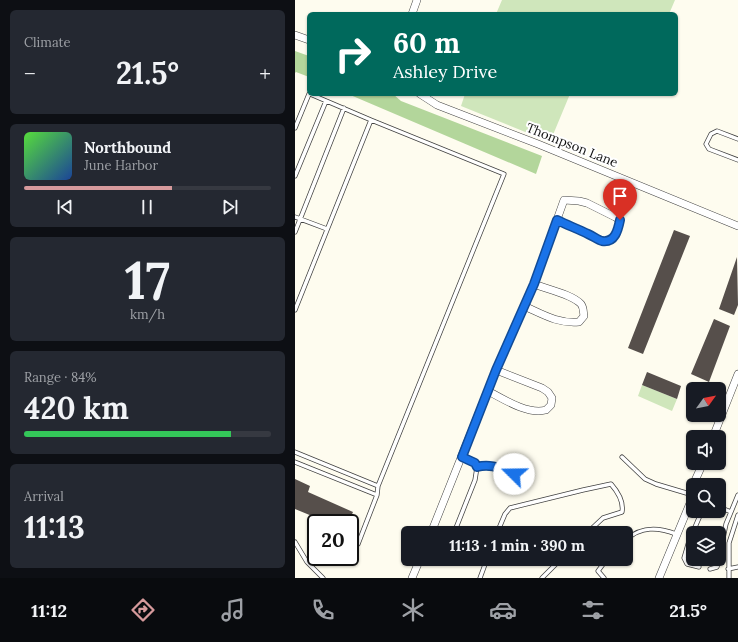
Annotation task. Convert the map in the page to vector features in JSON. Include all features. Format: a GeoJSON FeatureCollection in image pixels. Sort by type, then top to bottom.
{"type":"FeatureCollection","features":[{"type":"Feature","properties":{"kind":"street"},"geometry":{"type":"LineString","coordinates":[[413,12],[417,0]]}},
{"type":"Feature","properties":{"kind":"street"},"geometry":{"type":"LineString","coordinates":[[295,35],[307,39]]}},
{"type":"Feature","properties":{"kind":"street","name":"Thompson Lane"},"geometry":{"type":"LineString","coordinates":[[423,96],[437,105],[538,144],[738,226]]}},
{"type":"Feature","properties":{"kind":"street"},"geometry":{"type":"LineString","coordinates":[[434,526],[496,370],[534,284],[564,200],[579,201],[620,220],[618,231],[615,236],[609,240],[602,241],[588,233],[557,220]]}},
{"type":"Feature","properties":{"kind":"street"},"geometry":{"type":"LineString","coordinates":[[524,306],[553,320],[564,323],[579,322],[583,316],[581,304],[566,295],[534,284]]}},
{"type":"Feature","properties":{"kind":"street"},"geometry":{"type":"LineString","coordinates":[[488,391],[520,407],[535,412],[546,410],[551,405],[552,398],[548,392],[542,388],[496,370]]}},
{"type":"Feature","properties":{"kind":"street"},"geometry":{"type":"LineString","coordinates":[[716,430],[738,374]]}},
{"type":"Feature","properties":{"kind":"street"},"geometry":{"type":"LineString","coordinates":[[659,578],[686,511]]}},
{"type":"Feature","properties":{"kind":"street"},"geometry":{"type":"LineString","coordinates":[[412,578],[417,566]]}},
{"type":"Feature","properties":{"kind":"lane"},"geometry":{"type":"LineString","coordinates":[[295,128],[309,96]]}},
{"type":"Feature","properties":{"kind":"lane"},"geometry":{"type":"LineString","coordinates":[[315,96],[504,174],[378,486],[377,495],[359,541]]}},
{"type":"Feature","properties":{"kind":"lane"},"geometry":{"type":"LineString","coordinates":[[295,176],[326,101]]}},
{"type":"Feature","properties":{"kind":"lane"},"geometry":{"type":"LineString","coordinates":[[295,232],[344,108]]}},
{"type":"Feature","properties":{"kind":"lane"},"geometry":{"type":"LineString","coordinates":[[295,310],[371,120]]}},
{"type":"Feature","properties":{"kind":"lane"},"geometry":{"type":"LineString","coordinates":[[738,139],[717,131],[711,134],[706,144],[709,149],[738,160]]}},
{"type":"Feature","properties":{"kind":"lane"},"geometry":{"type":"LineString","coordinates":[[295,217],[327,229]]}},
{"type":"Feature","properties":{"kind":"lane"},"geometry":{"type":"LineString","coordinates":[[295,452],[378,486]]}},
{"type":"Feature","properties":{"kind":"lane"},"geometry":{"type":"LineString","coordinates":[[457,526],[475,480],[477,467],[475,463],[462,457]]}},
{"type":"Feature","properties":{"kind":"lane"},"geometry":{"type":"LineString","coordinates":[[621,457],[645,479],[686,493]]}},
{"type":"Feature","properties":{"kind":"lane"},"geometry":{"type":"LineString","coordinates":[[295,462],[377,495]]}},
{"type":"Feature","properties":{"kind":"lane"},"geometry":{"type":"LineString","coordinates":[[477,467],[485,465],[494,466],[524,478]]}},
{"type":"Feature","properties":{"kind":"lane"},"geometry":{"type":"LineString","coordinates":[[500,526],[505,514],[510,508],[611,484],[618,493],[623,506],[622,512],[603,518],[594,526]]}},
{"type":"Feature","properties":{"kind":"lane"},"geometry":{"type":"LineString","coordinates":[[726,526],[738,495]]}},
{"type":"Feature","properties":{"kind":"lane"},"geometry":{"type":"LineString","coordinates":[[726,510],[731,512]]}},
{"type":"Feature","properties":{"kind":"lane"},"geometry":{"type":"LineString","coordinates":[[729,578],[729,543],[738,515]]}},
{"type":"Feature","properties":{"kind":"lane"},"geometry":{"type":"LineString","coordinates":[[699,518],[689,541],[684,558],[687,564],[699,567]]}},
{"type":"Feature","properties":{"kind":"lane"},"geometry":{"type":"LineString","coordinates":[[633,533],[649,529],[664,529],[676,534]]}},
{"type":"Feature","properties":{"kind":"lane"},"geometry":{"type":"LineString","coordinates":[[295,542],[307,562],[323,578]]}},
{"type":"Feature","properties":{"kind":"lane"},"geometry":{"type":"LineString","coordinates":[[480,578],[484,566]]}},
{"type":"Feature","properties":{"kind":"lane"},"geometry":{"type":"LineString","coordinates":[[542,578],[554,566]]}},
{"type":"Feature","properties":{"kind":"lane"},"geometry":{"type":"LineString","coordinates":[[600,566],[597,571],[604,578]]}},
{"type":"Feature","properties":{"kind":"lane"},"geometry":{"type":"LineString","coordinates":[[710,569],[717,566]]}},
{"type":"Feature","properties":{"kind":"lane"},"geometry":{"type":"LineString","coordinates":[[728,569],[738,567]]}},
{"type":"Feature","properties":{"kind":"green space"},"geometry":{"type":"Polygon","coordinates":[[[502,0],[675,0],[670,12],[497,12],[502,0]]]}},
{"type":"Feature","properties":{"kind":"green space"},"geometry":{"type":"Polygon","coordinates":[[[295,51],[307,55],[307,76],[296,72],[295,73],[295,51]]]}},
{"type":"Feature","properties":{"kind":"green space"},"geometry":{"type":"Polygon","coordinates":[[[353,96],[395,96],[401,101],[542,156],[536,174],[353,96]]]}},
{"type":"Feature","properties":{"kind":"green space"},"geometry":{"type":"Polygon","coordinates":[[[464,96],[569,96],[550,142],[461,106],[464,96]]]}},
{"type":"Feature","properties":{"kind":"green space"},"geometry":{"type":"Polygon","coordinates":[[[642,385],[677,399],[672,411],[638,396],[642,385]]]}},
{"type":"Feature","properties":{"kind":"building"},"geometry":{"type":"Polygon","coordinates":[[[674,230],[690,236],[643,354],[628,348],[674,230]]]}},
{"type":"Feature","properties":{"kind":"building"},"geometry":{"type":"Polygon","coordinates":[[[737,257],[738,305],[734,315],[719,309],[737,257]]]}},
{"type":"Feature","properties":{"kind":"building"},"geometry":{"type":"Polygon","coordinates":[[[714,319],[730,326],[709,382],[691,374],[714,319]]]}},
{"type":"Feature","properties":{"kind":"building"},"geometry":{"type":"Polygon","coordinates":[[[647,372],[681,386],[677,399],[642,385],[647,372]]]}},
{"type":"Feature","properties":{"kind":"building"},"geometry":{"type":"Polygon","coordinates":[[[295,479],[310,486],[308,492],[353,512],[352,514],[307,514],[295,509],[295,479]]]}},
{"type":"Feature","properties":{"kind":"route"},"geometry":{"type":"LineString","coordinates":[[514,474],[494,466],[485,465],[477,467],[475,463],[462,457],[496,370],[534,284],[557,220],[588,233],[602,241],[609,240],[615,236],[618,231],[620,220]]}}]}
